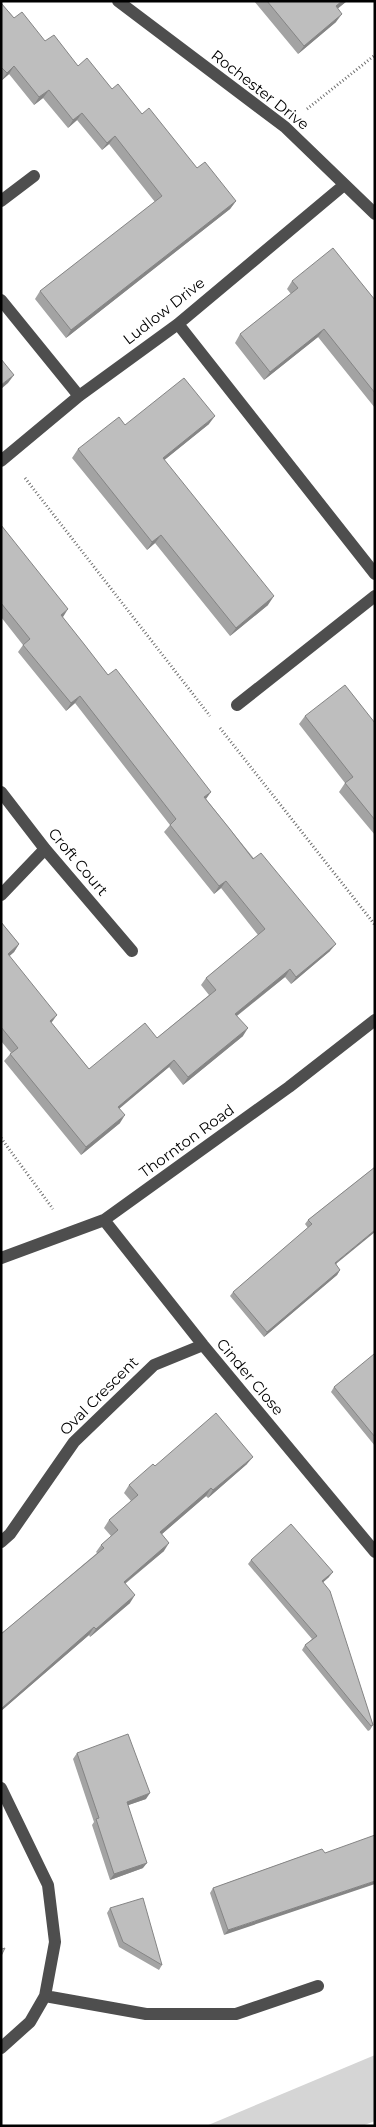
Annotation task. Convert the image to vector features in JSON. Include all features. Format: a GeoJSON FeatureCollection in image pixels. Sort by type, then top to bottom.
{"type":"FeatureCollection","features":[{"type":"Feature","properties":{"kind":"street","name":"Rochester Drive"},"geometry":{"type":"LineString","coordinates":[[118,1],[285,127],[375,214]]}},
{"type":"Feature","properties":{"kind":"street"},"geometry":{"type":"LineString","coordinates":[[1,201],[34,176]]}},
{"type":"Feature","properties":{"kind":"street","name":"Ludlow Drive"},"geometry":{"type":"LineString","coordinates":[[5,458],[79,396],[178,324],[344,184]]}},
{"type":"Feature","properties":{"kind":"street"},"geometry":{"type":"LineString","coordinates":[[1,300],[79,396]]}},
{"type":"Feature","properties":{"kind":"street"},"geometry":{"type":"LineString","coordinates":[[178,324],[375,574]]}},
{"type":"Feature","properties":{"kind":"street"},"geometry":{"type":"LineString","coordinates":[[237,705],[375,596]]}},
{"type":"Feature","properties":{"kind":"street","name":"Croft Court"},"geometry":{"type":"LineString","coordinates":[[1,792],[45,849],[132,951]]}},
{"type":"Feature","properties":{"kind":"street"},"geometry":{"type":"LineString","coordinates":[[1,895],[45,849]]}},
{"type":"Feature","properties":{"kind":"street","name":"Thornton Road"},"geometry":{"type":"LineString","coordinates":[[1,1258],[104,1220],[289,1087],[375,1020]]}},
{"type":"Feature","properties":{"kind":"street","name":"Cinder Close"},"geometry":{"type":"LineString","coordinates":[[104,1220],[202,1345],[375,1552]]}},
{"type":"Feature","properties":{"kind":"street","name":"Oval Crescent"},"geometry":{"type":"LineString","coordinates":[[1,1542],[10,1534],[74,1442],[154,1365],[202,1345]]}},
{"type":"Feature","properties":{"kind":"street"},"geometry":{"type":"LineString","coordinates":[[1,1788],[48,1884],[55,1942],[45,1996],[30,2022],[1,2048]]}},
{"type":"Feature","properties":{"kind":"street"},"geometry":{"type":"LineString","coordinates":[[45,1996],[146,2014],[236,2014],[318,1986]]}},
{"type":"Feature","properties":{"kind":"path"},"geometry":{"type":"LineString","coordinates":[[285,127],[375,55]]}},
{"type":"Feature","properties":{"kind":"path"},"geometry":{"type":"LineString","coordinates":[[5,458],[213,719]]}},
{"type":"Feature","properties":{"kind":"path"},"geometry":{"type":"LineString","coordinates":[[219,727],[375,924]]}},
{"type":"Feature","properties":{"kind":"path"},"geometry":{"type":"LineString","coordinates":[[1,1138],[69,1232]]}},
{"type":"Feature","properties":{"kind":"shaded area"},"geometry":{"type":"Polygon","coordinates":[[[375,2055],[375,2121],[362,2126],[206,2126],[375,2055]]]}},
{"type":"Feature","properties":{"kind":"building"},"geometry":{"type":"Polygon","coordinates":[[[267,1],[342,1],[336,6],[342,14],[304,46],[267,1]]]}},
{"type":"Feature","properties":{"kind":"building"},"geometry":{"type":"Polygon","coordinates":[[[1,3],[14,18],[22,12],[45,41],[54,35],[78,66],[87,58],[112,89],[118,84],[142,114],[149,108],[197,168],[205,162],[236,201],[71,330],[40,291],[162,196],[115,136],[107,143],[82,113],[73,120],[49,90],[39,97],[14,66],[7,73],[1,67],[1,3]]]}},
{"type":"Feature","properties":{"kind":"building"},"geometry":{"type":"Polygon","coordinates":[[[333,248],[375,300],[375,393],[324,329],[270,372],[240,334],[298,288],[292,281],[333,248]]]}},
{"type":"Feature","properties":{"kind":"building"},"geometry":{"type":"Polygon","coordinates":[[[1,359],[14,375],[1,385],[1,359]]]}},
{"type":"Feature","properties":{"kind":"building"},"geometry":{"type":"Polygon","coordinates":[[[184,378],[215,416],[163,458],[274,596],[236,628],[161,535],[152,542],[78,449],[119,417],[125,425],[184,378]]]}},
{"type":"Feature","properties":{"kind":"building"},"geometry":{"type":"Polygon","coordinates":[[[1,525],[68,609],[61,615],[108,675],[116,669],[211,792],[204,797],[253,859],[261,853],[336,944],[296,977],[290,969],[235,1014],[248,1028],[188,1077],[174,1060],[118,1107],[125,1115],[86,1147],[10,1054],[18,1048],[1,1027],[1,922],[19,944],[8,954],[57,1015],[50,1021],[89,1069],[145,1023],[157,1038],[216,990],[206,978],[265,929],[226,881],[219,886],[170,825],[176,819],[80,696],[71,703],[23,645],[30,639],[1,603],[1,525]]]}},
{"type":"Feature","properties":{"kind":"building"},"geometry":{"type":"Polygon","coordinates":[[[345,685],[375,723],[375,820],[345,783],[353,777],[305,716],[345,685]]]}},
{"type":"Feature","properties":{"kind":"building"},"geometry":{"type":"Polygon","coordinates":[[[375,1167],[375,1230],[335,1263],[340,1270],[267,1332],[233,1292],[312,1224],[308,1220],[375,1167]]]}},
{"type":"Feature","properties":{"kind":"building"},"geometry":{"type":"Polygon","coordinates":[[[375,1354],[375,1437],[334,1387],[375,1354]]]}},
{"type":"Feature","properties":{"kind":"building"},"geometry":{"type":"Polygon","coordinates":[[[216,1413],[253,1457],[213,1490],[211,1488],[160,1532],[169,1543],[124,1582],[135,1595],[96,1629],[94,1627],[2,1708],[1,1634],[104,1548],[101,1545],[118,1530],[109,1520],[138,1495],[129,1485],[153,1464],[155,1466],[216,1413]]]}},
{"type":"Feature","properties":{"kind":"building"},"geometry":{"type":"Polygon","coordinates":[[[291,1524],[333,1572],[322,1581],[330,1591],[373,1725],[371,1726],[305,1645],[317,1636],[251,1560],[291,1524]]]}},
{"type":"Feature","properties":{"kind":"building"},"geometry":{"type":"Polygon","coordinates":[[[128,1734],[150,1793],[127,1802],[147,1863],[114,1874],[96,1819],[99,1818],[77,1753],[128,1734]]]}},
{"type":"Feature","properties":{"kind":"building"},"geometry":{"type":"Polygon","coordinates":[[[375,1835],[375,1881],[228,1930],[213,1888],[322,1849],[325,1853],[375,1835]]]}},
{"type":"Feature","properties":{"kind":"building"},"geometry":{"type":"Polygon","coordinates":[[[143,1898],[162,1965],[123,1942],[110,1908],[143,1898]]]}}]}
